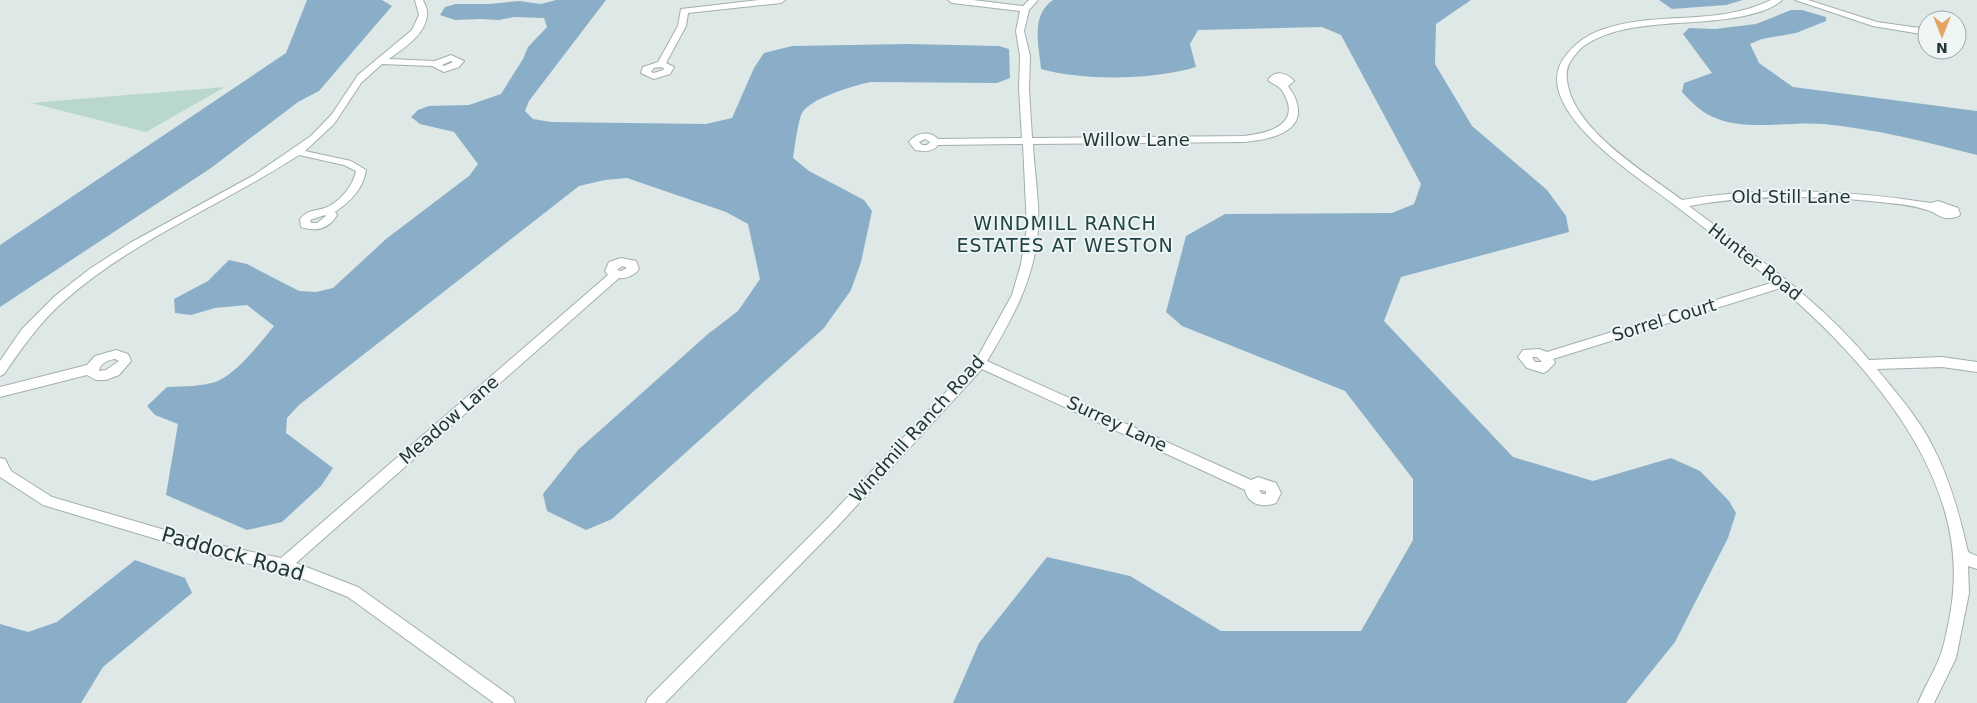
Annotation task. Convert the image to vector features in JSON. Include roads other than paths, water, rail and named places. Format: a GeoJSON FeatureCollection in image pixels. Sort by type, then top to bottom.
{"type":"FeatureCollection","features":[{"type":"Feature","properties":{"kind":"street"},"geometry":{"type":"LineString","coordinates":[[0,371],[13,347],[55,301],[103,264],[298,152],[325,129],[364,73],[409,38],[418,26],[423,14],[419,0]]}},
{"type":"Feature","properties":{"kind":"street"},"geometry":{"type":"LineString","coordinates":[[661,64],[680,31],[684,11],[781,0]]}},
{"type":"Feature","properties":{"kind":"street"},"geometry":{"type":"LineString","coordinates":[[952,0],[1030,4]]}},
{"type":"Feature","properties":{"kind":"street","name":"Hunter Road"},"geometry":{"type":"LineString","coordinates":[[1778,0],[1770,6],[1738,15],[1650,20],[1612,26],[1587,37],[1569,52],[1561,71],[1566,101],[1581,124],[1605,146],[1783,283],[1845,339],[1905,412],[1927,448],[1952,512],[1961,556],[1961,593],[1948,658],[1926,703]]}},
{"type":"Feature","properties":{"kind":"street"},"geometry":{"type":"LineString","coordinates":[[1799,0],[1876,24],[1917,30]]}},
{"type":"Feature","properties":{"kind":"street","name":"Windmill Ranch Road"},"geometry":{"type":"LineString","coordinates":[[654,703],[830,524],[980,363],[1000,330],[1018,295],[1027,264],[1033,228],[1024,89],[1026,56],[1020,31],[1030,4]]}},
{"type":"Feature","properties":{"kind":"street"},"geometry":{"type":"LineString","coordinates":[[379,61],[437,64]]}},
{"type":"Feature","properties":{"kind":"street","name":"Willow Lane"},"geometry":{"type":"LineString","coordinates":[[935,142],[1244,139],[1265,137],[1281,131],[1289,124],[1293,115],[1293,105],[1283,84]]}},
{"type":"Feature","properties":{"kind":"street"},"geometry":{"type":"LineString","coordinates":[[298,152],[347,163],[361,170],[359,182],[352,192],[327,211]]}},
{"type":"Feature","properties":{"kind":"street","name":"Old Still Lane"},"geometry":{"type":"LineString","coordinates":[[1680,204],[1704,199],[1760,194],[1838,194],[1932,207]]}},
{"type":"Feature","properties":{"kind":"street","name":"Meadow Lane"},"geometry":{"type":"LineString","coordinates":[[284,565],[615,275]]}},
{"type":"Feature","properties":{"kind":"street","name":"Sorrel Court"},"geometry":{"type":"LineString","coordinates":[[1546,357],[1783,283]]}},
{"type":"Feature","properties":{"kind":"street"},"geometry":{"type":"LineString","coordinates":[[1868,365],[1942,362],[1977,367]]}},
{"type":"Feature","properties":{"kind":"street","name":"Surrey Lane"},"geometry":{"type":"LineString","coordinates":[[980,363],[1078,406],[1252,487]]}},
{"type":"Feature","properties":{"kind":"street"},"geometry":{"type":"LineString","coordinates":[[0,392],[91,369]]}},
{"type":"Feature","properties":{"kind":"street","name":"Paddock Road"},"geometry":{"type":"LineString","coordinates":[[0,463],[6,475],[48,502],[213,550],[284,565],[353,592],[507,703]]}},
{"type":"Feature","properties":{"kind":"street"},"geometry":{"type":"LineString","coordinates":[[1961,556],[1977,562]]}},
{"type":"Feature","properties":{"kind":"water"},"geometry":{"type":"Polygon","coordinates":[[[307,0],[382,0],[392,6],[319,91],[298,102],[211,168],[0,307],[0,245],[286,53],[307,0]]]}},
{"type":"Feature","properties":{"kind":"water"},"geometry":{"type":"Polygon","coordinates":[[[556,0],[606,0],[529,101],[525,111],[533,119],[551,122],[706,124],[732,118],[754,68],[764,53],[792,46],[908,44],[999,46],[1009,49],[1010,78],[997,83],[871,82],[822,98],[805,109],[801,115],[793,158],[809,171],[864,200],[872,211],[861,262],[851,290],[824,328],[612,519],[586,530],[547,511],[543,494],[578,450],[708,334],[738,311],[760,279],[748,224],[726,212],[627,178],[605,180],[579,186],[299,405],[287,418],[286,433],[333,468],[321,486],[282,522],[247,530],[166,495],[178,424],[155,415],[147,406],[167,387],[206,384],[225,377],[248,357],[274,326],[247,305],[215,308],[191,315],[175,313],[174,299],[208,281],[229,260],[247,264],[299,291],[316,292],[333,288],[386,239],[469,176],[478,164],[454,132],[420,124],[411,117],[418,110],[429,106],[469,105],[501,94],[523,59],[528,47],[547,27],[544,18],[514,17],[499,20],[455,20],[440,15],[445,7],[456,4],[489,4],[519,1],[541,4],[556,0]]]}},
{"type":"Feature","properties":{"kind":"water"},"geometry":{"type":"Polygon","coordinates":[[[1053,0],[1471,0],[1436,24],[1435,64],[1472,126],[1547,190],[1566,216],[1569,232],[1401,277],[1384,321],[1513,457],[1593,481],[1671,458],[1700,471],[1729,501],[1736,513],[1728,538],[1675,642],[1626,703],[953,703],[979,643],[1047,557],[1130,576],[1221,631],[1361,631],[1413,540],[1413,479],[1345,391],[1182,326],[1166,312],[1186,236],[1225,214],[1392,213],[1414,204],[1421,184],[1341,35],[1322,27],[1198,30],[1190,44],[1196,67],[1139,77],[1077,76],[1041,69],[1038,41],[1039,23],[1041,14],[1053,0]]]}},
{"type":"Feature","properties":{"kind":"water"},"geometry":{"type":"Polygon","coordinates":[[[1659,0],[1743,0],[1726,5],[1672,9],[1659,0]]]}},
{"type":"Feature","properties":{"kind":"water"},"geometry":{"type":"Polygon","coordinates":[[[1791,10],[1802,10],[1826,17],[1826,21],[1796,33],[1762,39],[1750,44],[1759,63],[1793,87],[1977,111],[1977,155],[1901,136],[1843,126],[1811,123],[1756,125],[1730,123],[1707,114],[1682,92],[1684,83],[1712,73],[1683,34],[1689,28],[1715,29],[1756,24],[1791,10]]]}},
{"type":"Feature","properties":{"kind":"water"},"geometry":{"type":"Polygon","coordinates":[[[135,560],[185,578],[192,593],[103,667],[81,703],[0,703],[0,624],[28,632],[57,622],[135,560]]]}},
{"type":"Feature","properties":{"kind":"district","name":"WINDMILL RANCH ESTATES AT WESTON"},"geometry":{"type":"Point","coordinates":[1065,234]}}]}
